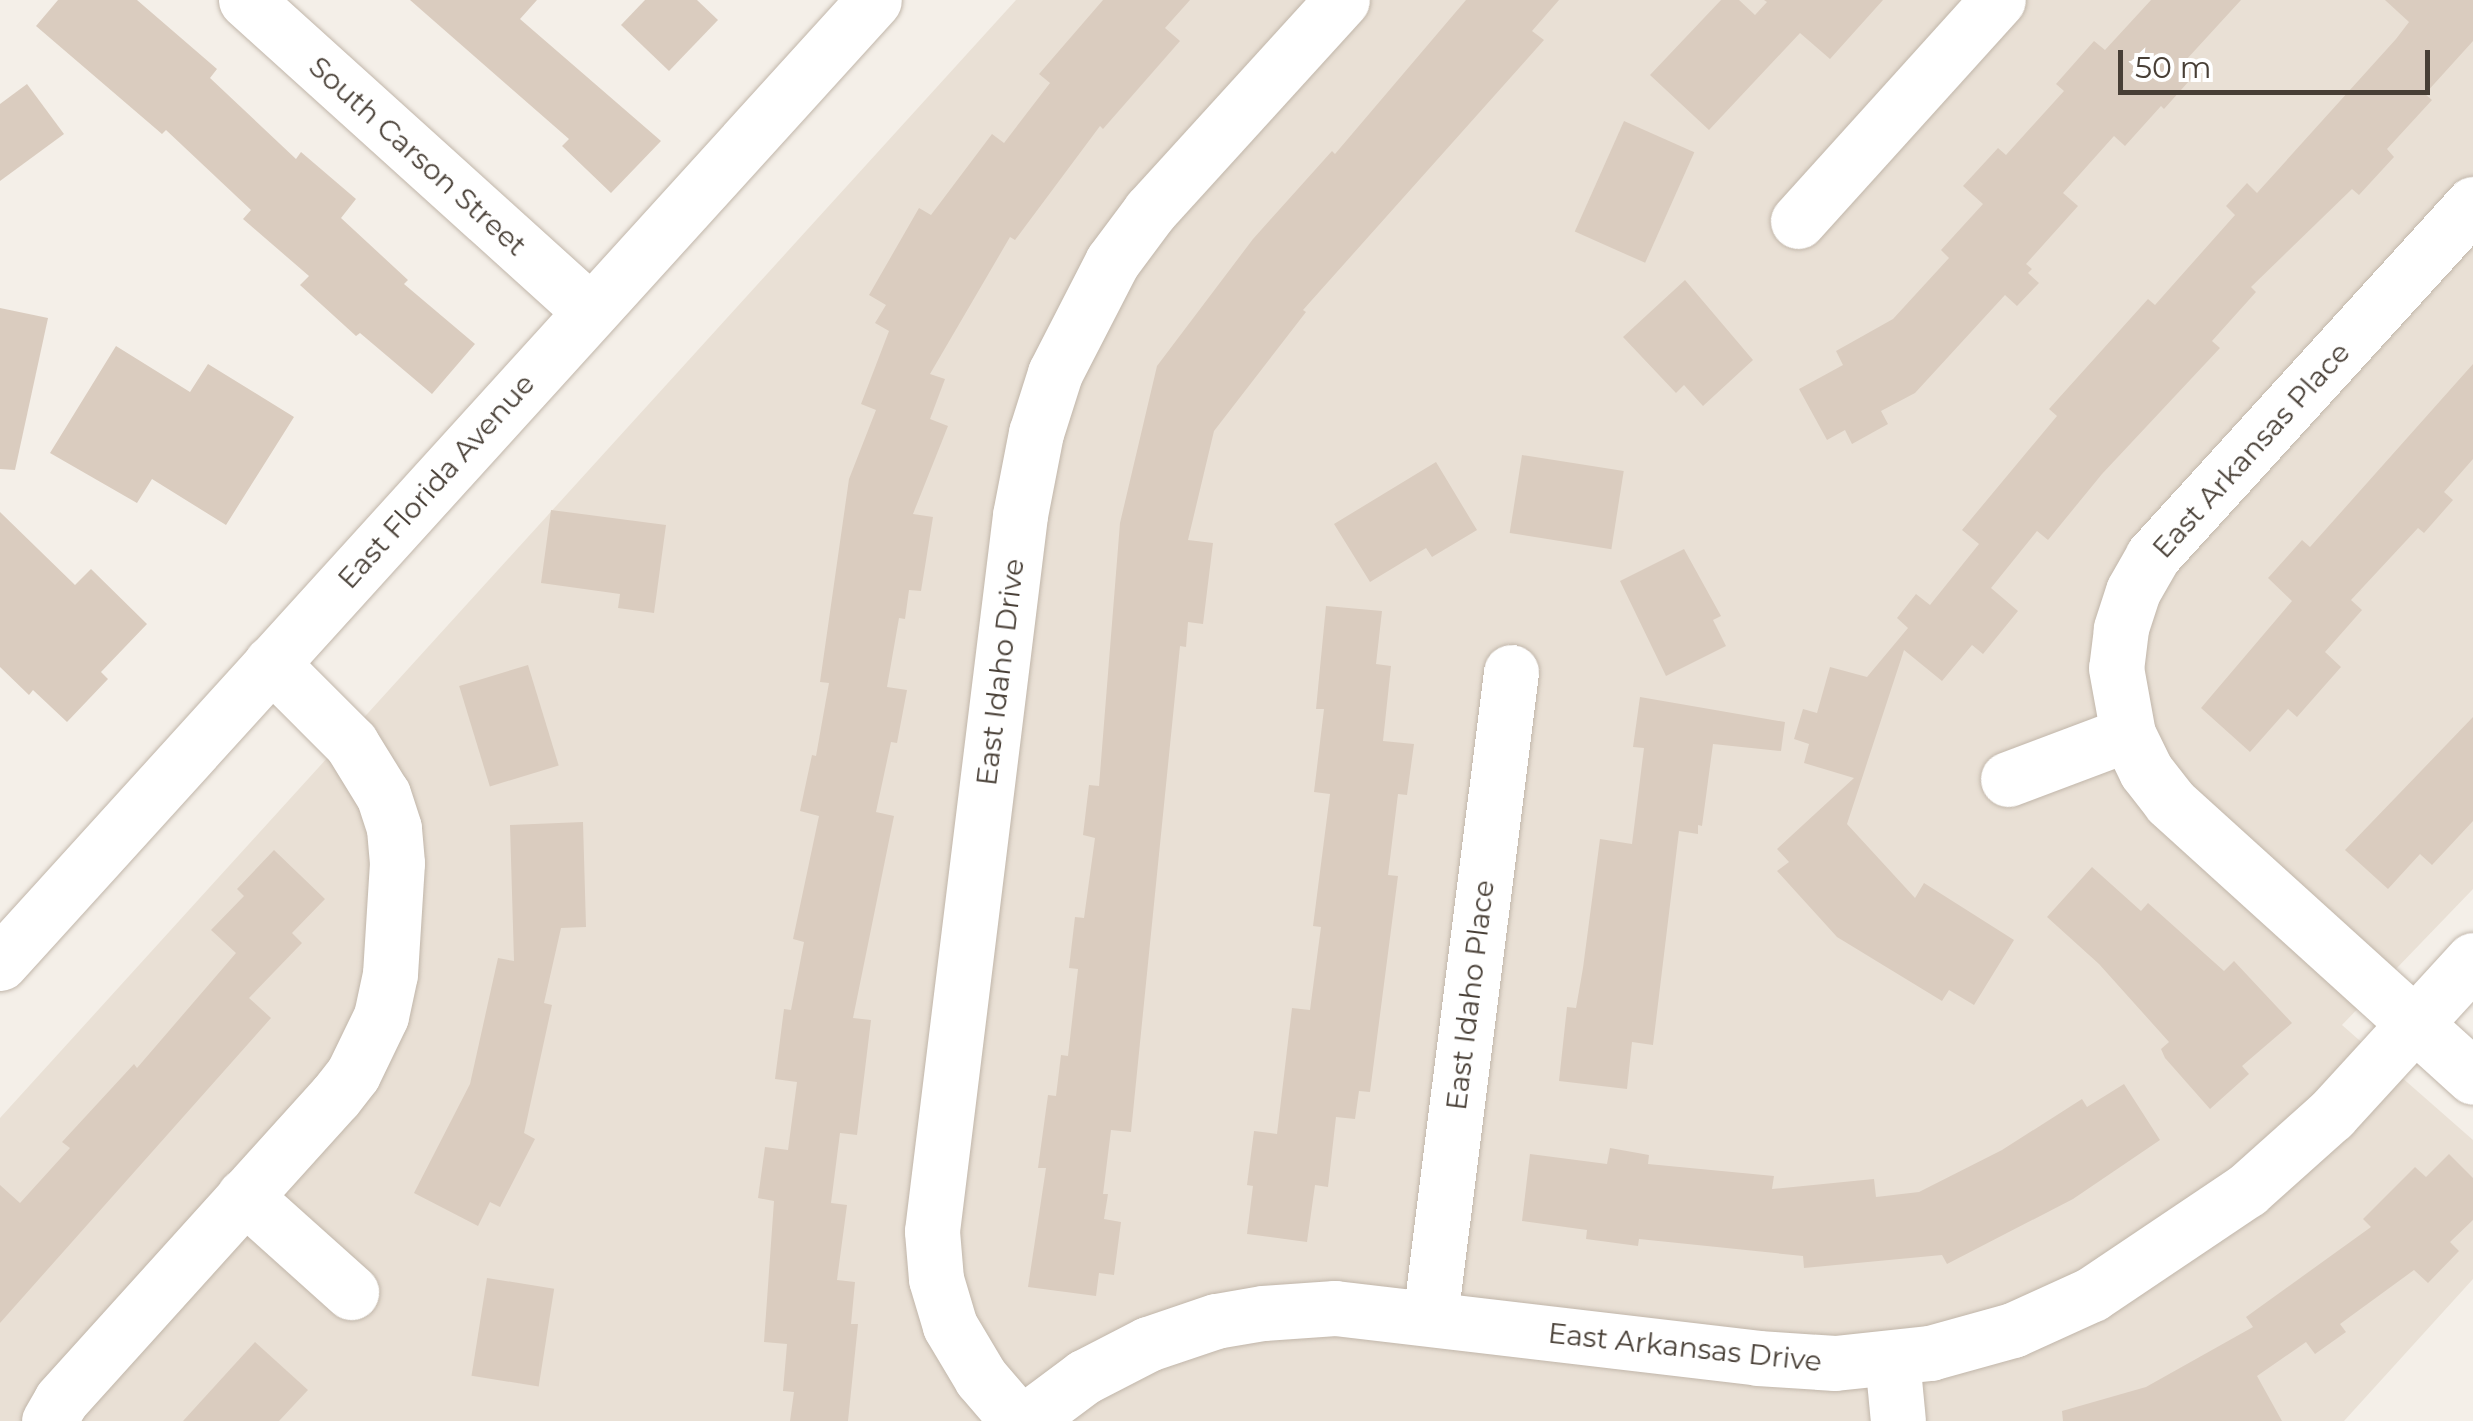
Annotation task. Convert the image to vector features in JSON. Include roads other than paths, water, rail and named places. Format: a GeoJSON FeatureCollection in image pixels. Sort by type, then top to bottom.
{"type":"FeatureCollection","features":[{"type":"Feature","properties":{"kind":"street","name":"South Carson Street"},"geometry":{"type":"LineString","coordinates":[[246,0],[590,311]]}},
{"type":"Feature","properties":{"kind":"street","name":"East Florida Avenue"},"geometry":{"type":"LineString","coordinates":[[0,964],[874,0]]}},
{"type":"Feature","properties":{"kind":"street","name":"East Idaho Drive"},"geometry":{"type":"LineString","coordinates":[[1022,1421],[981,1378],[950,1326],[936,1280],[932,1231],[1020,515],[1036,433],[1055,373],[1112,262],[1150,211],[1342,0]]}},
{"type":"Feature","properties":{"kind":"street"},"geometry":{"type":"LineString","coordinates":[[1798,221],[1998,0]]}},
{"type":"Feature","properties":{"kind":"street","name":"East Arkansas Place"},"geometry":{"type":"LineString","coordinates":[[2473,204],[2153,556],[2133,591],[2120,629],[2116,668],[2128,734],[2146,771],[2170,802],[2473,1077]]}},
{"type":"Feature","properties":{"kind":"street"},"geometry":{"type":"LineString","coordinates":[[48,1421],[61,1400],[335,1097],[369,1046],[390,974],[397,863],[394,828],[369,769],[324,714],[271,663]]}},
{"type":"Feature","properties":{"kind":"street","name":"East Idaho Place"},"geometry":{"type":"LineString","coordinates":[[1430,1318],[1510,672]]}},
{"type":"Feature","properties":{"kind":"street"},"geometry":{"type":"LineString","coordinates":[[2008,779],[2128,734]]}},
{"type":"Feature","properties":{"kind":"street","name":"East Arkansas Drive"},"geometry":{"type":"LineString","coordinates":[[1022,1421],[1084,1377],[1148,1344],[1216,1321],[1335,1308],[1758,1358],[1835,1362],[1892,1359],[2013,1330],[2092,1294],[2246,1190],[2331,1115],[2473,960]]}},
{"type":"Feature","properties":{"kind":"street"},"geometry":{"type":"LineString","coordinates":[[244,1196],[351,1292]]}},
{"type":"Feature","properties":{"kind":"street"},"geometry":{"type":"LineString","coordinates":[[1892,1359],[1898,1421]]}}]}
